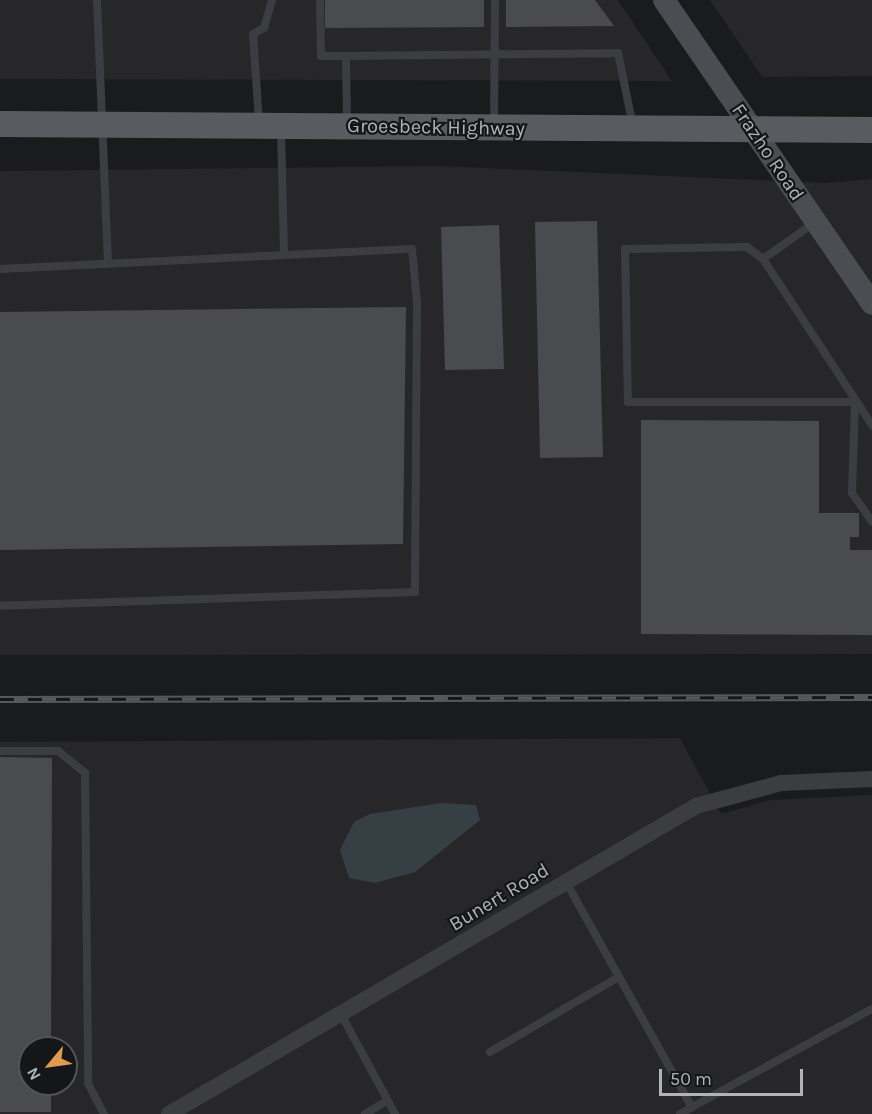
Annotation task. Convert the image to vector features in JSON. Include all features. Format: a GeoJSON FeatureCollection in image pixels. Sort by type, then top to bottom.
{"type":"FeatureCollection","features":[{"type":"Feature","properties":{"kind":"main road","name":"Groesbeck Highway"},"geometry":{"type":"LineString","coordinates":[[0,123],[872,130]]}},
{"type":"Feature","properties":{"kind":"street","name":"Frazho Road"},"geometry":{"type":"LineString","coordinates":[[664,0],[872,304]]}},
{"type":"Feature","properties":{"kind":"street","name":"Bunert Road"},"geometry":{"type":"LineString","coordinates":[[169,1114],[696,806],[781,783],[872,779]]}},
{"type":"Feature","properties":{"kind":"lane"},"geometry":{"type":"LineString","coordinates":[[97,0],[108,260]]}},
{"type":"Feature","properties":{"kind":"lane"},"geometry":{"type":"LineString","coordinates":[[272,0],[264,28],[253,34],[270,126],[284,253]]}},
{"type":"Feature","properties":{"kind":"lane"},"geometry":{"type":"LineString","coordinates":[[320,0],[321,56],[618,53],[634,129]]}},
{"type":"Feature","properties":{"kind":"lane"},"geometry":{"type":"LineString","coordinates":[[494,128],[495,0]]}},
{"type":"Feature","properties":{"kind":"lane"},"geometry":{"type":"LineString","coordinates":[[346,56],[347,127]]}},
{"type":"Feature","properties":{"kind":"lane"},"geometry":{"type":"LineString","coordinates":[[763,259],[816,222]]}},
{"type":"Feature","properties":{"kind":"lane"},"geometry":{"type":"LineString","coordinates":[[855,402],[628,402],[626,249],[747,247],[763,259],[872,425]]}},
{"type":"Feature","properties":{"kind":"lane"},"geometry":{"type":"LineString","coordinates":[[0,269],[108,260],[412,249],[417,302],[415,592],[0,606]]}},
{"type":"Feature","properties":{"kind":"lane"},"geometry":{"type":"LineString","coordinates":[[855,402],[852,493],[872,522]]}},
{"type":"Feature","properties":{"kind":"lane"},"geometry":{"type":"LineString","coordinates":[[0,751],[58,751],[85,773],[88,1083],[104,1114]]}},
{"type":"Feature","properties":{"kind":"lane"},"geometry":{"type":"LineString","coordinates":[[566,882],[692,1107]]}},
{"type":"Feature","properties":{"kind":"lane"},"geometry":{"type":"LineString","coordinates":[[490,1052],[620,977]]}},
{"type":"Feature","properties":{"kind":"lane"},"geometry":{"type":"LineString","coordinates":[[680,1114],[872,1009]]}},
{"type":"Feature","properties":{"kind":"lane"},"geometry":{"type":"LineString","coordinates":[[341,1014],[395,1114]]}},
{"type":"Feature","properties":{"kind":"lane"},"geometry":{"type":"LineString","coordinates":[[364,1114],[387,1101]]}},
{"type":"Feature","properties":{"kind":"shaded area"},"geometry":{"type":"Polygon","coordinates":[[[0,0],[618,0],[672,81],[0,79],[0,0]]]}},
{"type":"Feature","properties":{"kind":"shaded area"},"geometry":{"type":"Polygon","coordinates":[[[710,0],[872,0],[872,76],[762,77],[710,0]]]}},
{"type":"Feature","properties":{"kind":"shaded area"},"geometry":{"type":"Polygon","coordinates":[[[437,166],[826,183],[872,179],[872,654],[0,655],[0,171],[437,166]]]}},
{"type":"Feature","properties":{"kind":"shaded area"},"geometry":{"type":"Polygon","coordinates":[[[680,738],[721,814],[770,800],[872,795],[872,1114],[0,1114],[0,742],[680,738]]]}},
{"type":"Feature","properties":{"kind":"shaded area"},"geometry":{"type":"Polygon","coordinates":[[[441,803],[476,805],[480,820],[415,872],[375,883],[349,878],[340,850],[354,822],[370,814],[441,803]]]}},
{"type":"Feature","properties":{"kind":"building"},"geometry":{"type":"Polygon","coordinates":[[[325,0],[484,0],[484,27],[325,28],[325,0]]]}},
{"type":"Feature","properties":{"kind":"building"},"geometry":{"type":"Polygon","coordinates":[[[506,0],[595,0],[614,26],[506,27],[506,0]]]}},
{"type":"Feature","properties":{"kind":"building"},"geometry":{"type":"Polygon","coordinates":[[[597,221],[603,457],[540,458],[535,222],[597,221]]]}},
{"type":"Feature","properties":{"kind":"building"},"geometry":{"type":"Polygon","coordinates":[[[499,225],[504,369],[445,370],[441,227],[499,225]]]}},
{"type":"Feature","properties":{"kind":"building"},"geometry":{"type":"Polygon","coordinates":[[[406,307],[403,544],[0,550],[0,312],[406,307]]]}},
{"type":"Feature","properties":{"kind":"building"},"geometry":{"type":"Polygon","coordinates":[[[641,420],[819,421],[819,513],[859,513],[859,537],[850,537],[850,550],[872,550],[872,635],[641,634],[641,420]]]}},
{"type":"Feature","properties":{"kind":"building"},"geometry":{"type":"Polygon","coordinates":[[[0,757],[52,758],[51,1036],[18,1036],[18,1096],[51,1096],[51,1112],[0,1112],[0,757]]]}},
{"type":"Feature","properties":{"kind":"railway"},"geometry":{"type":"LineString","coordinates":[[0,699],[872,697]]}}]}
